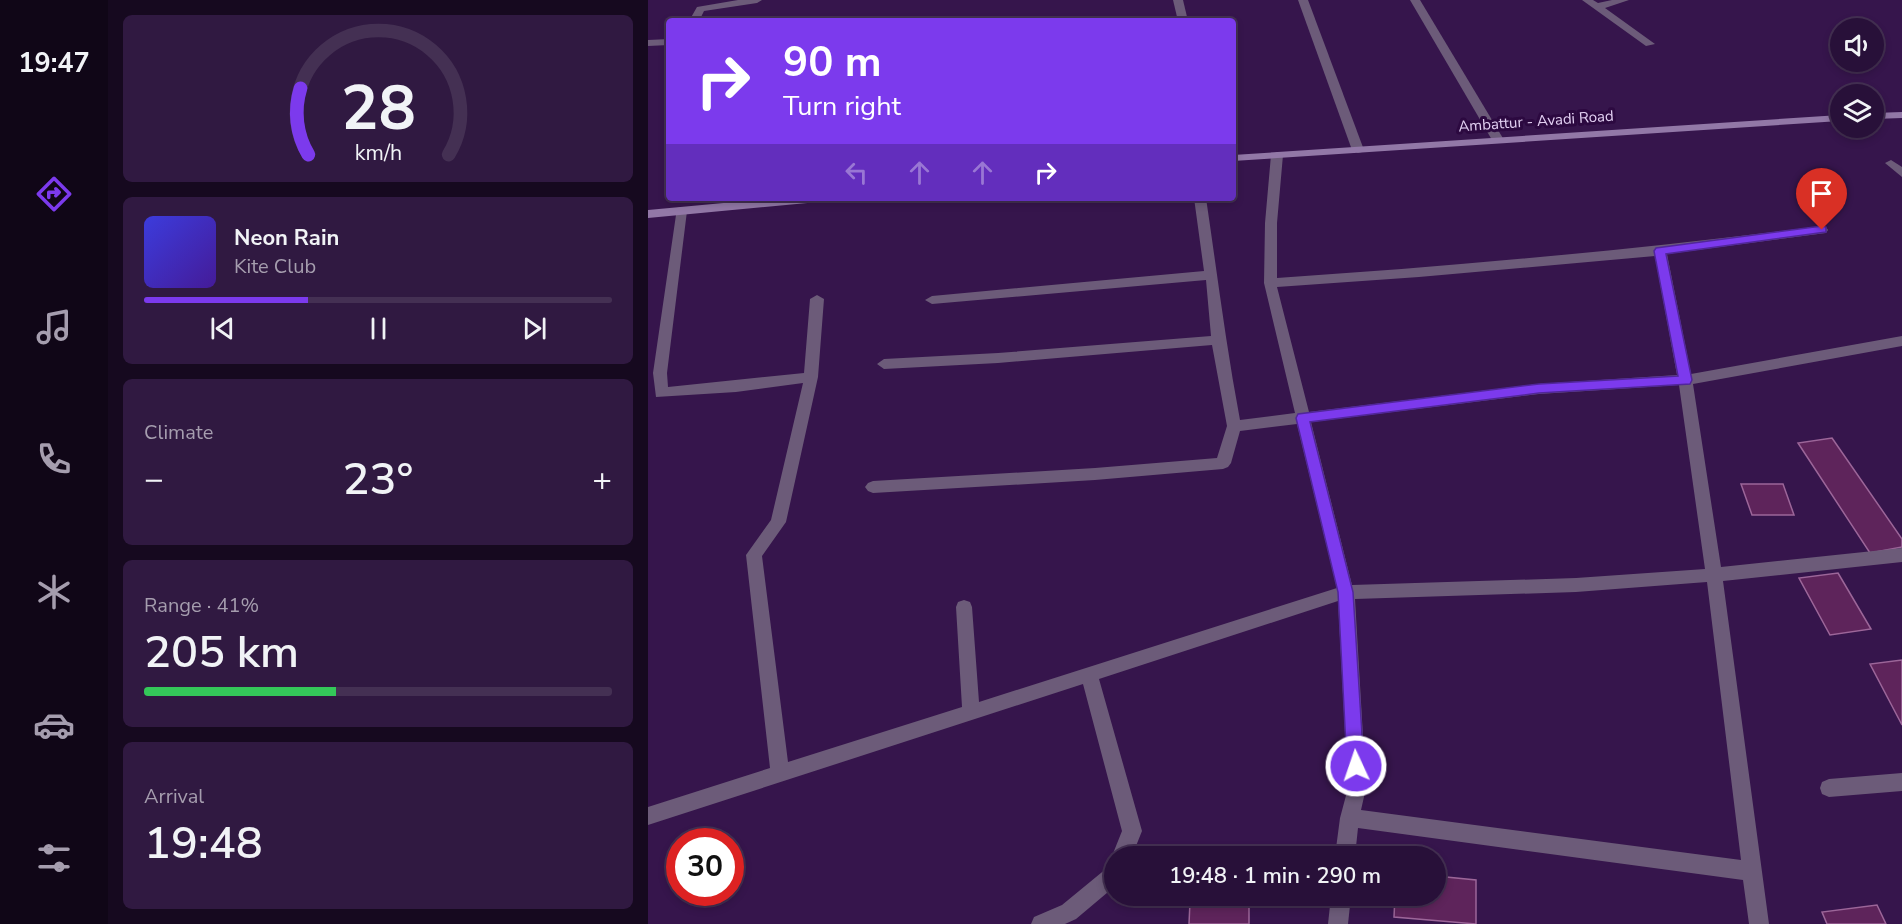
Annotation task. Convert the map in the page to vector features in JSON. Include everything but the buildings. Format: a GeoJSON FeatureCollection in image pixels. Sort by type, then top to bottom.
{"type":"FeatureCollection","features":[{"type":"Feature","properties":{"kind":"street"},"geometry":{"type":"LineString","coordinates":[[696,18],[700,9],[757,0]]}},
{"type":"Feature","properties":{"kind":"street"},"geometry":{"type":"LineString","coordinates":[[1178,0],[1182,18]]}},
{"type":"Feature","properties":{"kind":"street"},"geometry":{"type":"LineString","coordinates":[[1303,0],[1358,150]]}},
{"type":"Feature","properties":{"kind":"street"},"geometry":{"type":"LineString","coordinates":[[1415,0],[1498,140]]}},
{"type":"Feature","properties":{"kind":"street"},"geometry":{"type":"LineString","coordinates":[[1587,0],[1650,44]]}},
{"type":"Feature","properties":{"kind":"street"},"geometry":{"type":"LineString","coordinates":[[1596,7],[1624,0]]}},
{"type":"Feature","properties":{"kind":"street"},"geometry":{"type":"LineString","coordinates":[[648,43],[666,42]]}},
{"type":"Feature","properties":{"kind":"street"},"geometry":{"type":"LineString","coordinates":[[1884,116],[1902,115]]}},
{"type":"Feature","properties":{"kind":"street","name":"Ambattur - Avadi Road"},"geometry":{"type":"LineString","coordinates":[[1236,159],[1830,119]]}},
{"type":"Feature","properties":{"kind":"street"},"geometry":{"type":"LineString","coordinates":[[1277,155],[1271,223],[1270,284],[1346,592],[1357,788],[1346,846]]}},
{"type":"Feature","properties":{"kind":"street"},"geometry":{"type":"LineString","coordinates":[[1891,163],[1902,173]]}},
{"type":"Feature","properties":{"kind":"street"},"geometry":{"type":"LineString","coordinates":[[648,214],[786,201]]}},
{"type":"Feature","properties":{"kind":"street"},"geometry":{"type":"LineString","coordinates":[[873,487],[1095,474],[1223,463],[1234,426],[1218,340],[1212,275],[1200,201]]}},
{"type":"Feature","properties":{"kind":"street"},"geometry":{"type":"LineString","coordinates":[[681,211],[660,373],[661,393],[736,387],[811,377]]}},
{"type":"Feature","properties":{"kind":"street"},"geometry":{"type":"LineString","coordinates":[[1270,284],[1660,251],[1822,230]]}},
{"type":"Feature","properties":{"kind":"street"},"geometry":{"type":"LineString","coordinates":[[1660,251],[1685,380],[1714,575],[1759,924]]}},
{"type":"Feature","properties":{"kind":"street"},"geometry":{"type":"LineString","coordinates":[[932,300],[1212,275]]}},
{"type":"Feature","properties":{"kind":"street"},"geometry":{"type":"LineString","coordinates":[[780,773],[754,555],[778,522],[811,377],[817,299]]}},
{"type":"Feature","properties":{"kind":"street"},"geometry":{"type":"LineString","coordinates":[[884,364],[998,358],[1218,340]]}},
{"type":"Feature","properties":{"kind":"street"},"geometry":{"type":"LineString","coordinates":[[1234,426],[1539,388],[1685,380],[1902,341]]}},
{"type":"Feature","properties":{"kind":"street"},"geometry":{"type":"LineString","coordinates":[[648,816],[1346,592],[1576,585],[1714,575],[1902,555]]}},
{"type":"Feature","properties":{"kind":"street"},"geometry":{"type":"LineString","coordinates":[[964,607],[971,712]]}},
{"type":"Feature","properties":{"kind":"street"},"geometry":{"type":"LineString","coordinates":[[1089,675],[1132,831],[1126,846]]}},
{"type":"Feature","properties":{"kind":"street"},"geometry":{"type":"LineString","coordinates":[[1829,788],[1902,782]]}},
{"type":"Feature","properties":{"kind":"street"},"geometry":{"type":"LineString","coordinates":[[1350,818],[1751,872]]}},
{"type":"Feature","properties":{"kind":"street"},"geometry":{"type":"LineString","coordinates":[[1041,924],[1069,912],[1104,883]]}},
{"type":"Feature","properties":{"kind":"street"},"geometry":{"type":"LineString","coordinates":[[1338,924],[1340,906]]}},
{"type":"Feature","properties":{"kind":"route"},"geometry":{"type":"LineString","coordinates":[[1356,766],[1346,592],[1303,418],[1539,388],[1685,380],[1660,251],[1822,230]]}}]}
